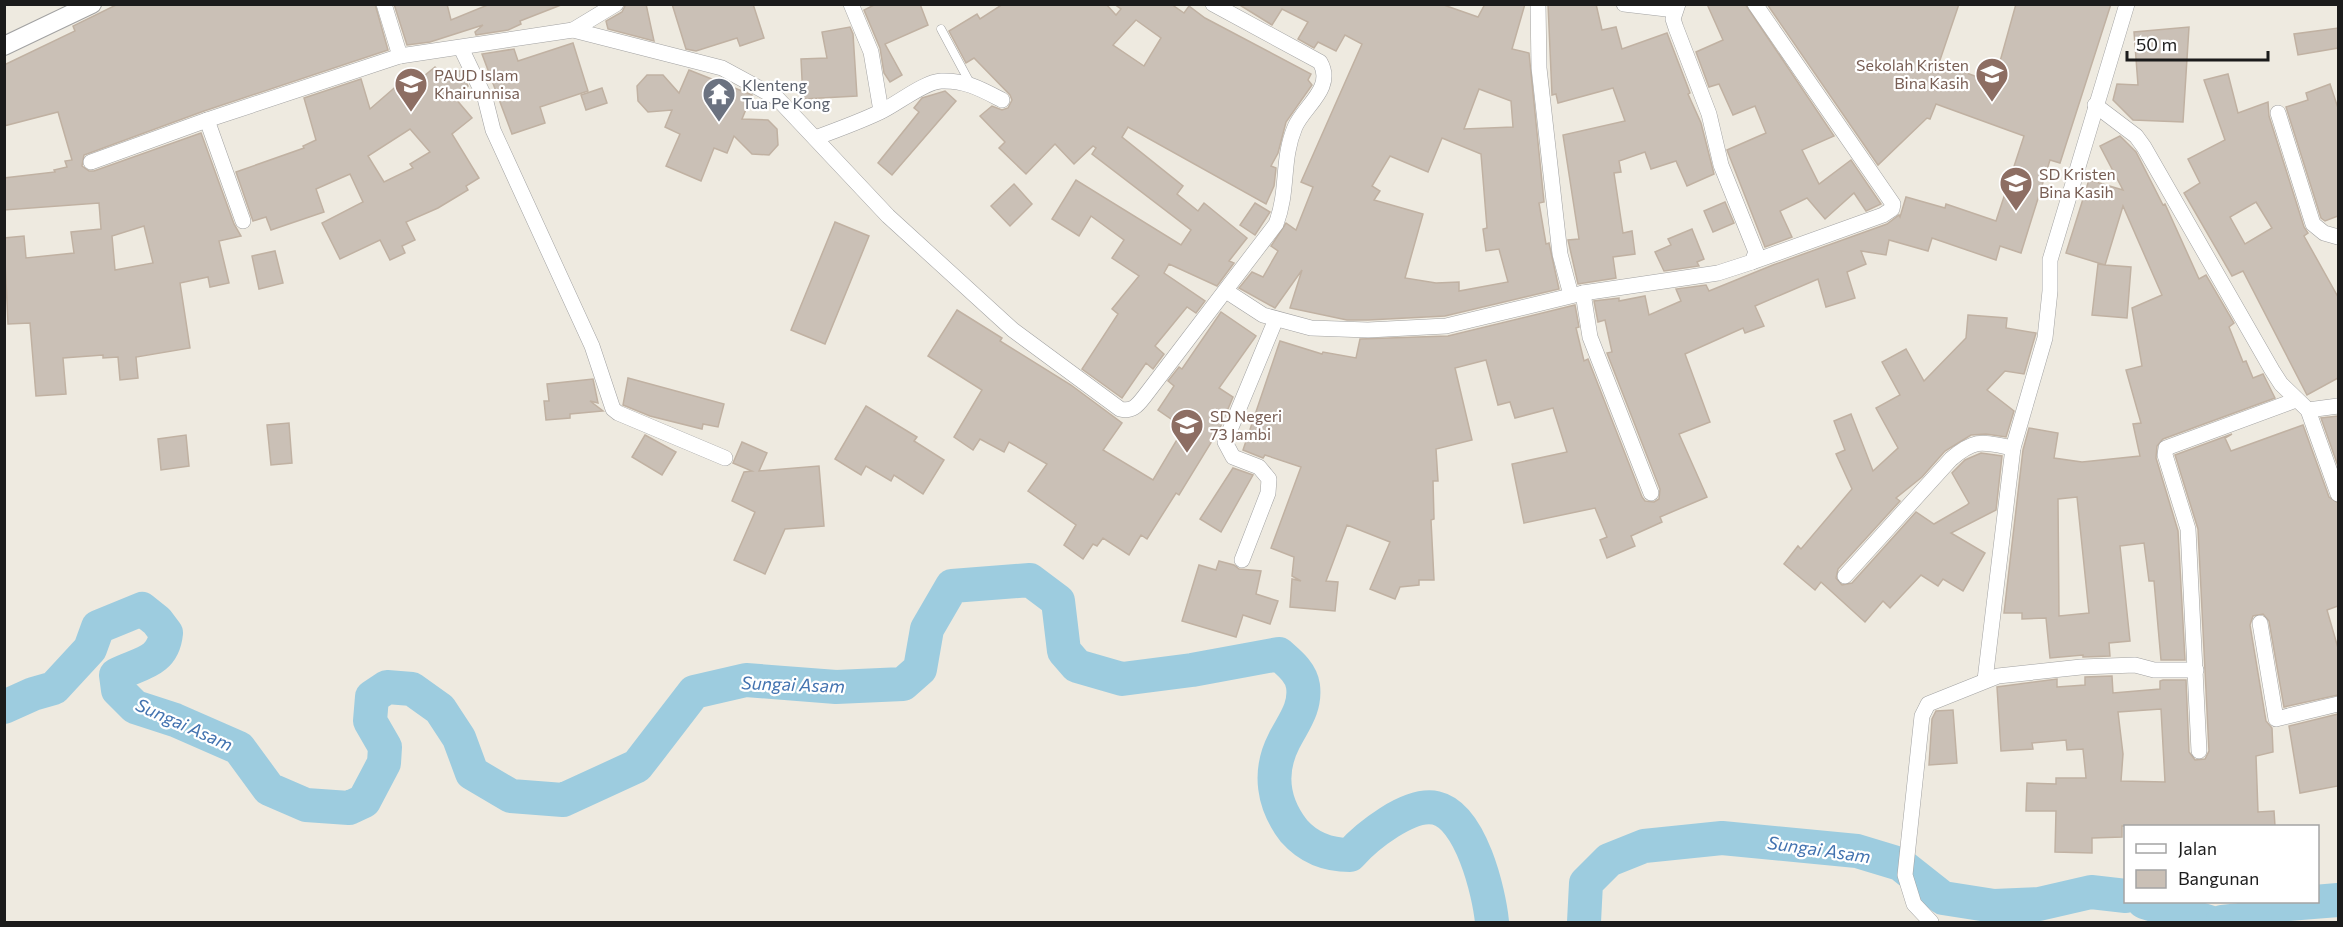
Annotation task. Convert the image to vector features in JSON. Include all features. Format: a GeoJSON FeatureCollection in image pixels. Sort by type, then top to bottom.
{"type":"FeatureCollection","features":[{"type":"Feature","properties":{"kind":"street"},"geometry":{"type":"LineString","coordinates":[[4,46],[92,4]]}},
{"type":"Feature","properties":{"kind":"street"},"geometry":{"type":"LineString","coordinates":[[384,4],[400,56]]}},
{"type":"Feature","properties":{"kind":"street"},"geometry":{"type":"LineString","coordinates":[[91,162],[207,120],[400,56],[573,30],[616,4]]}},
{"type":"Feature","properties":{"kind":"street"},"geometry":{"type":"LineString","coordinates":[[851,4],[871,52],[881,111]]}},
{"type":"Feature","properties":{"kind":"street"},"geometry":{"type":"LineString","coordinates":[[573,30],[722,68],[777,98],[888,216],[1013,330],[1120,409],[1127,411],[1137,405],[1276,224],[1284,203],[1285,156],[1296,126],[1322,89],[1325,79],[1320,62],[1213,4]]}},
{"type":"Feature","properties":{"kind":"street"},"geometry":{"type":"LineString","coordinates":[[1538,4],[1539,68],[1560,254],[1651,493]]}},
{"type":"Feature","properties":{"kind":"street"},"geometry":{"type":"LineString","coordinates":[[1624,4],[1637,8],[1676,7],[1676,28],[1709,114],[1721,165],[1756,252],[1752,262]]}},
{"type":"Feature","properties":{"kind":"street"},"geometry":{"type":"LineString","coordinates":[[1226,291],[1263,315],[1311,328],[1368,330],[1446,326],[1577,294],[1718,273],[1892,209],[1893,204],[1755,4]]}},
{"type":"Feature","properties":{"kind":"street"},"geometry":{"type":"LineString","coordinates":[[1985,680],[2013,448],[2045,338],[2050,291],[2050,260],[2094,105],[2127,4]]}},
{"type":"Feature","properties":{"kind":"street"},"geometry":{"type":"LineString","coordinates":[[461,48],[484,98],[493,130],[592,346],[613,409],[618,414],[725,458]]}},
{"type":"Feature","properties":{"kind":"street"},"geometry":{"type":"LineString","coordinates":[[815,138],[881,111],[910,96],[926,84],[939,81],[970,83],[1002,100]]}},
{"type":"Feature","properties":{"kind":"street"},"geometry":{"type":"LineString","coordinates":[[2094,105],[2136,136],[2144,147],[2272,370],[2296,400],[2308,410],[2338,494]]}},
{"type":"Feature","properties":{"kind":"street"},"geometry":{"type":"LineString","coordinates":[[2278,113],[2313,224],[2324,233],[2338,237]]}},
{"type":"Feature","properties":{"kind":"street"},"geometry":{"type":"LineString","coordinates":[[207,120],[243,221]]}},
{"type":"Feature","properties":{"kind":"street"},"geometry":{"type":"LineString","coordinates":[[1242,560],[1268,493],[1269,479],[1259,467],[1233,457],[1225,442],[1276,319]]}},
{"type":"Feature","properties":{"kind":"street"},"geometry":{"type":"LineString","coordinates":[[2199,752],[2188,529],[2166,455],[2166,448],[2296,400]]}},
{"type":"Feature","properties":{"kind":"street"},"geometry":{"type":"LineString","coordinates":[[2308,410],[2338,406]]}},
{"type":"Feature","properties":{"kind":"street"},"geometry":{"type":"LineString","coordinates":[[1845,576],[1951,459],[1968,445],[1980,441],[2013,448]]}},
{"type":"Feature","properties":{"kind":"street"},"geometry":{"type":"LineString","coordinates":[[2260,622],[2276,719],[2338,704]]}},
{"type":"Feature","properties":{"kind":"street"},"geometry":{"type":"LineString","coordinates":[[1931,922],[1914,904],[1905,874],[1922,716],[1928,704],[1998,676],[2081,667],[2136,665],[2154,670],[2196,670]]}},
{"type":"Feature","properties":{"kind":"lane"},"geometry":{"type":"LineString","coordinates":[[941,29],[970,83]]}},
{"type":"Feature","properties":{"kind":"building"},"geometry":{"type":"Polygon","coordinates":[[[118,4],[375,4],[388,50],[204,111],[84,155],[82,166],[89,171],[94,171],[201,133],[234,224],[241,236],[219,241],[229,283],[210,287],[208,277],[180,283],[190,348],[136,357],[138,378],[120,380],[118,357],[103,358],[103,355],[63,358],[66,394],[36,396],[30,323],[8,324],[4,238],[24,236],[26,258],[74,253],[71,232],[101,229],[99,203],[4,210],[4,178],[55,172],[54,170],[67,167],[65,161],[72,160],[58,112],[4,126],[4,65],[75,31],[73,26],[118,4]],[[144,226],[112,236],[115,270],[153,263],[144,226]]]}},
{"type":"Feature","properties":{"kind":"building"},"geometry":{"type":"Polygon","coordinates":[[[394,4],[447,4],[451,20],[490,4],[561,5],[520,21],[521,24],[508,30],[476,35],[475,32],[483,25],[430,42],[407,45],[394,4]]]}},
{"type":"Feature","properties":{"kind":"building"},"geometry":{"type":"Polygon","coordinates":[[[626,4],[646,4],[654,41],[608,29],[606,21],[622,12],[626,4]]]}},
{"type":"Feature","properties":{"kind":"building"},"geometry":{"type":"Polygon","coordinates":[[[672,4],[753,4],[764,38],[740,46],[737,38],[696,51],[686,49],[672,4]]]}},
{"type":"Feature","properties":{"kind":"building"},"geometry":{"type":"Polygon","coordinates":[[[876,4],[920,4],[928,25],[885,44],[902,75],[890,82],[884,73],[880,48],[864,10],[876,4]]]}},
{"type":"Feature","properties":{"kind":"building"},"geometry":{"type":"Polygon","coordinates":[[[1003,4],[1106,4],[1116,15],[1121,9],[1114,4],[1171,4],[1184,13],[1189,6],[1205,18],[1311,74],[1308,80],[1312,85],[1286,122],[1278,153],[1271,166],[1276,168],[1274,186],[1266,204],[1128,127],[1122,137],[1183,186],[1177,194],[1198,211],[1204,203],[1247,238],[1229,261],[1234,263],[1217,286],[1169,264],[1164,273],[1205,301],[1196,313],[1187,307],[1155,346],[1164,354],[1153,369],[1146,363],[1122,398],[1082,369],[1118,314],[1112,309],[1139,276],[1112,258],[1124,240],[1091,216],[1079,236],[1052,219],[1076,180],[1181,245],[1191,230],[1092,154],[1096,148],[1093,146],[1074,164],[1055,144],[1026,174],[999,148],[1005,142],[980,116],[992,106],[1002,110],[1008,108],[1012,100],[1010,95],[974,58],[966,63],[949,31],[977,14],[980,19],[1003,4]],[[1136,20],[1113,45],[1144,66],[1161,38],[1136,20]]]}},
{"type":"Feature","properties":{"kind":"building"},"geometry":{"type":"Polygon","coordinates":[[[1238,4],[1441,4],[1478,17],[1485,4],[1525,4],[1512,49],[1529,53],[1544,202],[1539,203],[1546,244],[1549,243],[1559,289],[1445,316],[1347,320],[1290,308],[1302,270],[1275,308],[1239,288],[1252,272],[1263,277],[1278,251],[1271,246],[1286,223],[1296,230],[1313,187],[1301,182],[1362,44],[1345,35],[1336,51],[1318,42],[1314,48],[1298,39],[1308,22],[1282,9],[1272,25],[1238,4]],[[1479,89],[1464,129],[1513,127],[1511,101],[1479,89]],[[1442,138],[1428,172],[1390,156],[1372,186],[1380,191],[1374,200],[1423,214],[1405,278],[1436,283],[1459,282],[1459,291],[1508,282],[1499,249],[1486,251],[1483,229],[1487,228],[1481,154],[1442,138]]]}},
{"type":"Feature","properties":{"kind":"building"},"geometry":{"type":"Polygon","coordinates":[[[1548,4],[1596,4],[1602,30],[1616,27],[1622,49],[1667,33],[1690,93],[1688,94],[1701,123],[1714,174],[1687,186],[1676,161],[1651,169],[1645,152],[1619,161],[1621,172],[1614,173],[1623,233],[1632,231],[1635,254],[1613,257],[1616,278],[1578,284],[1568,240],[1579,239],[1563,135],[1625,121],[1613,88],[1558,103],[1556,94],[1552,95],[1548,4]]]}},
{"type":"Feature","properties":{"kind":"building"},"geometry":{"type":"Polygon","coordinates":[[[1707,4],[1745,4],[1834,136],[1802,150],[1819,184],[1851,160],[1881,204],[1866,211],[1854,193],[1825,219],[1807,198],[1780,211],[1792,237],[1765,247],[1727,150],[1766,133],[1755,106],[1733,115],[1719,84],[1709,87],[1696,52],[1723,40],[1707,4]]]}},
{"type":"Feature","properties":{"kind":"building"},"geometry":{"type":"Polygon","coordinates":[[[1767,4],[1959,4],[1939,63],[1994,83],[2016,4],[2111,4],[2060,163],[2050,160],[2021,253],[2000,246],[1996,260],[1932,238],[1928,251],[1889,240],[1886,255],[1861,251],[1866,264],[1847,272],[1855,298],[1826,307],[1818,279],[1755,306],[1764,326],[1745,333],[1743,328],[1685,354],[1710,422],[1679,434],[1707,497],[1660,517],[1662,522],[1631,536],[1635,546],[1607,558],[1600,540],[1607,537],[1595,508],[1524,523],[1512,464],[1567,452],[1553,408],[1515,418],[1510,402],[1498,405],[1486,360],[1455,368],[1472,440],[1436,449],[1438,481],[1433,481],[1434,519],[1431,520],[1434,580],[1419,580],[1419,585],[1400,587],[1395,599],[1370,589],[1390,542],[1347,525],[1326,581],[1338,582],[1335,611],[1290,607],[1292,579],[1301,581],[1292,576],[1294,557],[1271,548],[1301,467],[1265,455],[1263,458],[1243,450],[1280,341],[1322,354],[1323,352],[1356,358],[1360,339],[1448,336],[1575,305],[1579,327],[1576,328],[1584,361],[1588,359],[1642,497],[1645,501],[1654,502],[1659,499],[1660,489],[1607,353],[1612,352],[1605,320],[1598,322],[1594,301],[1619,298],[1619,301],[1645,296],[1649,315],[1681,301],[1676,289],[1706,285],[1709,291],[1887,224],[1899,215],[1900,217],[1906,197],[1945,208],[1946,204],[1996,221],[2024,136],[1936,104],[1930,119],[1927,118],[1878,165],[1767,4]]]}},
{"type":"Feature","properties":{"kind":"building"},"geometry":{"type":"Polygon","coordinates":[[[850,27],[853,34],[857,96],[803,99],[801,59],[827,58],[822,32],[850,27]]]}},
{"type":"Feature","properties":{"kind":"building"},"geometry":{"type":"Polygon","coordinates":[[[2189,27],[2183,122],[2133,120],[2113,100],[2117,84],[2138,85],[2134,32],[2189,27]]]}},
{"type":"Feature","properties":{"kind":"building"},"geometry":{"type":"Polygon","coordinates":[[[2338,28],[2338,48],[2298,55],[2294,34],[2338,28]]]}},
{"type":"Feature","properties":{"kind":"building"},"geometry":{"type":"Polygon","coordinates":[[[573,43],[588,91],[540,107],[545,123],[512,134],[482,54],[514,49],[518,61],[573,43]]]}},
{"type":"Feature","properties":{"kind":"building"},"geometry":{"type":"Polygon","coordinates":[[[435,67],[447,80],[457,71],[461,71],[468,86],[455,98],[472,118],[452,134],[479,178],[466,186],[468,190],[438,208],[406,222],[415,240],[402,246],[405,253],[390,260],[380,240],[340,259],[322,223],[363,202],[350,174],[316,189],[324,212],[271,230],[266,217],[253,221],[236,172],[304,148],[303,146],[316,140],[304,98],[361,79],[370,109],[400,83],[404,87],[416,77],[419,80],[435,67]],[[410,129],[368,156],[384,182],[413,168],[410,164],[430,152],[410,129]]]}},
{"type":"Feature","properties":{"kind":"building","name":"Klenteng Tua Pe Kong"},"geometry":{"type":"Polygon","coordinates":[[[689,70],[752,95],[742,119],[768,120],[777,129],[778,145],[769,155],[752,154],[734,136],[727,153],[714,148],[701,181],[666,166],[680,134],[665,127],[672,110],[648,112],[638,101],[637,86],[647,75],[663,75],[679,93],[689,70]]]}},
{"type":"Feature","properties":{"kind":"building"},"geometry":{"type":"Polygon","coordinates":[[[2228,74],[2238,113],[2268,102],[2269,116],[2304,227],[2308,233],[2304,236],[2338,297],[2338,378],[2307,395],[2243,271],[2232,276],[2184,193],[2200,183],[2188,159],[2225,140],[2204,80],[2228,74]],[[2256,202],[2230,217],[2245,244],[2272,228],[2256,202]]]}},
{"type":"Feature","properties":{"kind":"building"},"geometry":{"type":"Polygon","coordinates":[[[2330,84],[2338,108],[2338,216],[2325,221],[2321,218],[2286,107],[2308,100],[2306,93],[2330,84]]]}},
{"type":"Feature","properties":{"kind":"building"},"geometry":{"type":"Polygon","coordinates":[[[602,88],[607,103],[586,110],[581,95],[602,88]]]}},
{"type":"Feature","properties":{"kind":"building"},"geometry":{"type":"Polygon","coordinates":[[[945,91],[956,101],[892,175],[878,163],[919,112],[914,108],[922,98],[945,91]]]}},
{"type":"Feature","properties":{"kind":"building"},"geometry":{"type":"Polygon","coordinates":[[[2120,136],[2136,152],[2163,205],[2165,204],[2199,279],[2206,275],[2234,323],[2229,327],[2243,362],[2246,361],[2253,378],[2263,374],[2275,398],[2163,439],[2157,446],[2156,458],[2178,531],[2185,660],[2161,660],[2154,581],[2149,581],[2144,543],[2120,546],[2130,641],[2109,643],[2110,656],[2083,657],[2083,655],[2050,658],[2046,618],[2022,619],[2022,613],[2004,613],[2023,450],[2029,428],[2058,433],[2054,458],[2082,462],[2140,456],[2133,424],[2141,423],[2126,370],[2142,366],[2132,308],[2162,295],[2123,206],[2105,265],[2066,253],[2089,180],[2123,190],[2100,146],[2120,136]],[[2077,497],[2058,499],[2059,616],[2089,613],[2077,497]]]}},
{"type":"Feature","properties":{"kind":"building"},"geometry":{"type":"Polygon","coordinates":[[[1014,184],[1032,204],[1010,226],[991,206],[1014,184]]]}},
{"type":"Feature","properties":{"kind":"building"},"geometry":{"type":"Polygon","coordinates":[[[1725,202],[1734,223],[1713,232],[1704,211],[1725,202]]]}},
{"type":"Feature","properties":{"kind":"building"},"geometry":{"type":"Polygon","coordinates":[[[1255,203],[1270,212],[1255,235],[1240,225],[1255,203]]]}},
{"type":"Feature","properties":{"kind":"building"},"geometry":{"type":"Polygon","coordinates":[[[835,222],[869,236],[825,344],[791,330],[835,222]]]}},
{"type":"Feature","properties":{"kind":"building"},"geometry":{"type":"Polygon","coordinates":[[[1692,229],[1704,259],[1697,262],[1699,266],[1664,271],[1655,252],[1671,245],[1668,239],[1692,229]]]}},
{"type":"Feature","properties":{"kind":"building"},"geometry":{"type":"Polygon","coordinates":[[[275,251],[283,283],[259,289],[252,256],[275,251]]]}},
{"type":"Feature","properties":{"kind":"building"},"geometry":{"type":"Polygon","coordinates":[[[2098,264],[2131,267],[2127,318],[2092,315],[2098,264]]]}},
{"type":"Feature","properties":{"kind":"building"},"geometry":{"type":"Polygon","coordinates":[[[957,310],[1002,338],[1000,341],[1071,385],[1122,423],[1103,450],[1153,480],[1184,428],[1158,410],[1174,386],[1168,381],[1179,367],[1182,369],[1221,312],[1256,336],[1219,388],[1233,397],[1220,428],[1179,495],[1176,493],[1147,539],[1141,535],[1129,555],[1103,538],[1097,546],[1093,544],[1083,559],[1064,545],[1076,525],[1028,491],[1047,464],[1009,442],[1004,452],[980,439],[973,450],[954,437],[982,390],[928,356],[957,310]]]}},
{"type":"Feature","properties":{"kind":"building"},"geometry":{"type":"Polygon","coordinates":[[[1968,315],[2007,318],[2006,328],[2036,333],[2024,374],[2005,371],[1987,390],[2014,411],[2006,437],[1986,434],[1971,435],[1945,451],[1922,477],[1896,498],[1900,501],[1838,569],[1836,578],[1842,585],[1852,583],[1916,512],[1934,524],[1967,505],[1969,503],[1952,473],[1965,460],[1981,453],[2002,456],[1996,510],[1951,533],[1985,553],[1963,591],[1943,579],[1938,586],[1921,575],[1890,608],[1883,601],[1865,622],[1821,582],[1815,590],[1784,564],[1798,546],[1801,549],[1852,489],[1836,454],[1845,450],[1834,421],[1851,414],[1873,471],[1898,448],[1876,408],[1900,395],[1882,362],[1906,349],[1924,381],[1966,338],[1968,315]]]}},
{"type":"Feature","properties":{"kind":"building"},"geometry":{"type":"Polygon","coordinates":[[[628,378],[724,404],[718,427],[703,424],[702,429],[650,416],[623,405],[628,378]]]}},
{"type":"Feature","properties":{"kind":"building"},"geometry":{"type":"Polygon","coordinates":[[[593,379],[598,403],[590,401],[603,411],[570,414],[570,418],[546,420],[544,401],[549,401],[547,384],[593,379]]]}},
{"type":"Feature","properties":{"kind":"building"},"geometry":{"type":"Polygon","coordinates":[[[866,406],[917,437],[914,441],[944,460],[923,494],[894,475],[891,481],[866,466],[861,475],[835,459],[866,406]]]}},
{"type":"Feature","properties":{"kind":"building"},"geometry":{"type":"Polygon","coordinates":[[[2338,416],[2338,466],[2321,418],[2338,416]]]}},
{"type":"Feature","properties":{"kind":"building"},"geometry":{"type":"Polygon","coordinates":[[[289,423],[292,463],[271,465],[267,425],[289,423]]]}},
{"type":"Feature","properties":{"kind":"building"},"geometry":{"type":"Polygon","coordinates":[[[2303,425],[2329,497],[2338,503],[2338,606],[2327,610],[2338,648],[2338,695],[2284,707],[2269,621],[2263,614],[2253,616],[2250,625],[2266,721],[2272,728],[2273,752],[2256,756],[2258,812],[2274,811],[2275,825],[2124,825],[2122,826],[2122,837],[2092,838],[2092,853],[2055,852],[2056,811],[2026,811],[2027,783],[2056,784],[2056,778],[2086,778],[2083,749],[2067,750],[2066,740],[2032,743],[2033,749],[2001,751],[1997,687],[2057,679],[2057,687],[2085,685],[2085,677],[2112,676],[2113,693],[2160,689],[2160,681],[2186,680],[2189,752],[2195,760],[2205,759],[2209,751],[2198,529],[2175,455],[2232,434],[2225,438],[2231,451],[2303,425]],[[2161,709],[2118,712],[2123,754],[2121,781],[2165,782],[2161,709]]]}},
{"type":"Feature","properties":{"kind":"building"},"geometry":{"type":"Polygon","coordinates":[[[186,435],[189,466],[161,470],[158,439],[186,435]]]}},
{"type":"Feature","properties":{"kind":"building"},"geometry":{"type":"Polygon","coordinates":[[[645,435],[676,452],[662,475],[632,457],[645,435]]]}},
{"type":"Feature","properties":{"kind":"building"},"geometry":{"type":"Polygon","coordinates":[[[742,442],[767,453],[759,471],[819,466],[824,526],[785,529],[765,574],[734,560],[755,512],[732,501],[744,472],[752,471],[733,463],[742,442]]]}},
{"type":"Feature","properties":{"kind":"building"},"geometry":{"type":"Polygon","coordinates":[[[1233,468],[1253,475],[1221,532],[1200,519],[1233,468]]]}},
{"type":"Feature","properties":{"kind":"building"},"geometry":{"type":"Polygon","coordinates":[[[1219,561],[1234,565],[1239,569],[1261,571],[1256,594],[1278,601],[1270,624],[1243,615],[1236,637],[1182,621],[1199,565],[1216,570],[1219,561]]]}},
{"type":"Feature","properties":{"kind":"building"},"geometry":{"type":"Polygon","coordinates":[[[1953,710],[1957,763],[1929,765],[1932,719],[1936,711],[1953,710]]]}},
{"type":"Feature","properties":{"kind":"building"},"geometry":{"type":"Polygon","coordinates":[[[2338,714],[2338,786],[2300,793],[2289,726],[2338,714]]]}},
{"type":"Feature","properties":{"kind":"waterway","name":"Sungai Asam"},"geometry":{"type":"LineString","coordinates":[[4,707],[33,694],[54,688],[90,649],[98,627],[142,609],[157,621],[166,633],[164,643],[160,651],[149,661],[116,675],[118,690],[135,707],[175,720],[239,748],[269,789],[306,805],[349,808],[364,801],[384,763],[385,747],[370,721],[372,697],[387,687],[412,689],[440,709],[459,738],[472,773],[511,796],[563,800],[637,766],[694,692],[746,680],[836,687],[903,684],[920,669],[927,629],[952,586],[1030,580],[1058,601],[1064,651],[1077,666],[1122,679],[1192,670],[1279,654],[1297,672],[1303,686],[1301,708],[1279,753],[1275,776],[1277,799],[1294,831],[1306,842],[1319,849],[1334,854],[1350,855],[1366,839],[1401,815],[1413,810],[1436,808],[1448,814],[1459,825],[1468,840],[1482,875],[1492,922]]}},
{"type":"Feature","properties":{"kind":"waterway","name":"Sungai Asam"},"geometry":{"type":"LineString","coordinates":[[1584,922],[1586,883],[1609,860],[1644,846],[1722,838],[1857,851],[1900,864],[1943,898],[1994,906],[2039,904],[2091,892],[2124,896]]}},
{"type":"Feature","properties":{"kind":"waterway","name":"Sungai Asam"},"geometry":{"type":"LineString","coordinates":[[2319,902],[2338,900]]}},
{"type":"Feature","properties":{"kind":"waterway","name":"Sungai Asam"},"geometry":{"type":"LineString","coordinates":[[2147,903],[2209,922]]}},
{"type":"Feature","properties":{"kind":"waterway","name":"Sungai Asam"},"geometry":{"type":"LineString","coordinates":[[2222,922],[2241,920],[2277,905],[2301,903]]}},
{"type":"Feature","properties":{"kind":"place","name":"Sekolah Kristen Bina Kasih"},"geometry":{"type":"Point","coordinates":[1992,103]}},
{"type":"Feature","properties":{"kind":"place","name":"PAUD Islam Khairunnisa"},"geometry":{"type":"Point","coordinates":[411,113]}},
{"type":"Feature","properties":{"kind":"place","name":"Klenteng Tua Pe Kong"},"geometry":{"type":"Point","coordinates":[719,123]}},
{"type":"Feature","properties":{"kind":"place","name":"SD Kristen Bina Kasih"},"geometry":{"type":"Point","coordinates":[2016,212]}},
{"type":"Feature","properties":{"kind":"place","name":"SD Negeri 73 Jambi"},"geometry":{"type":"Point","coordinates":[1187,454]}}]}
